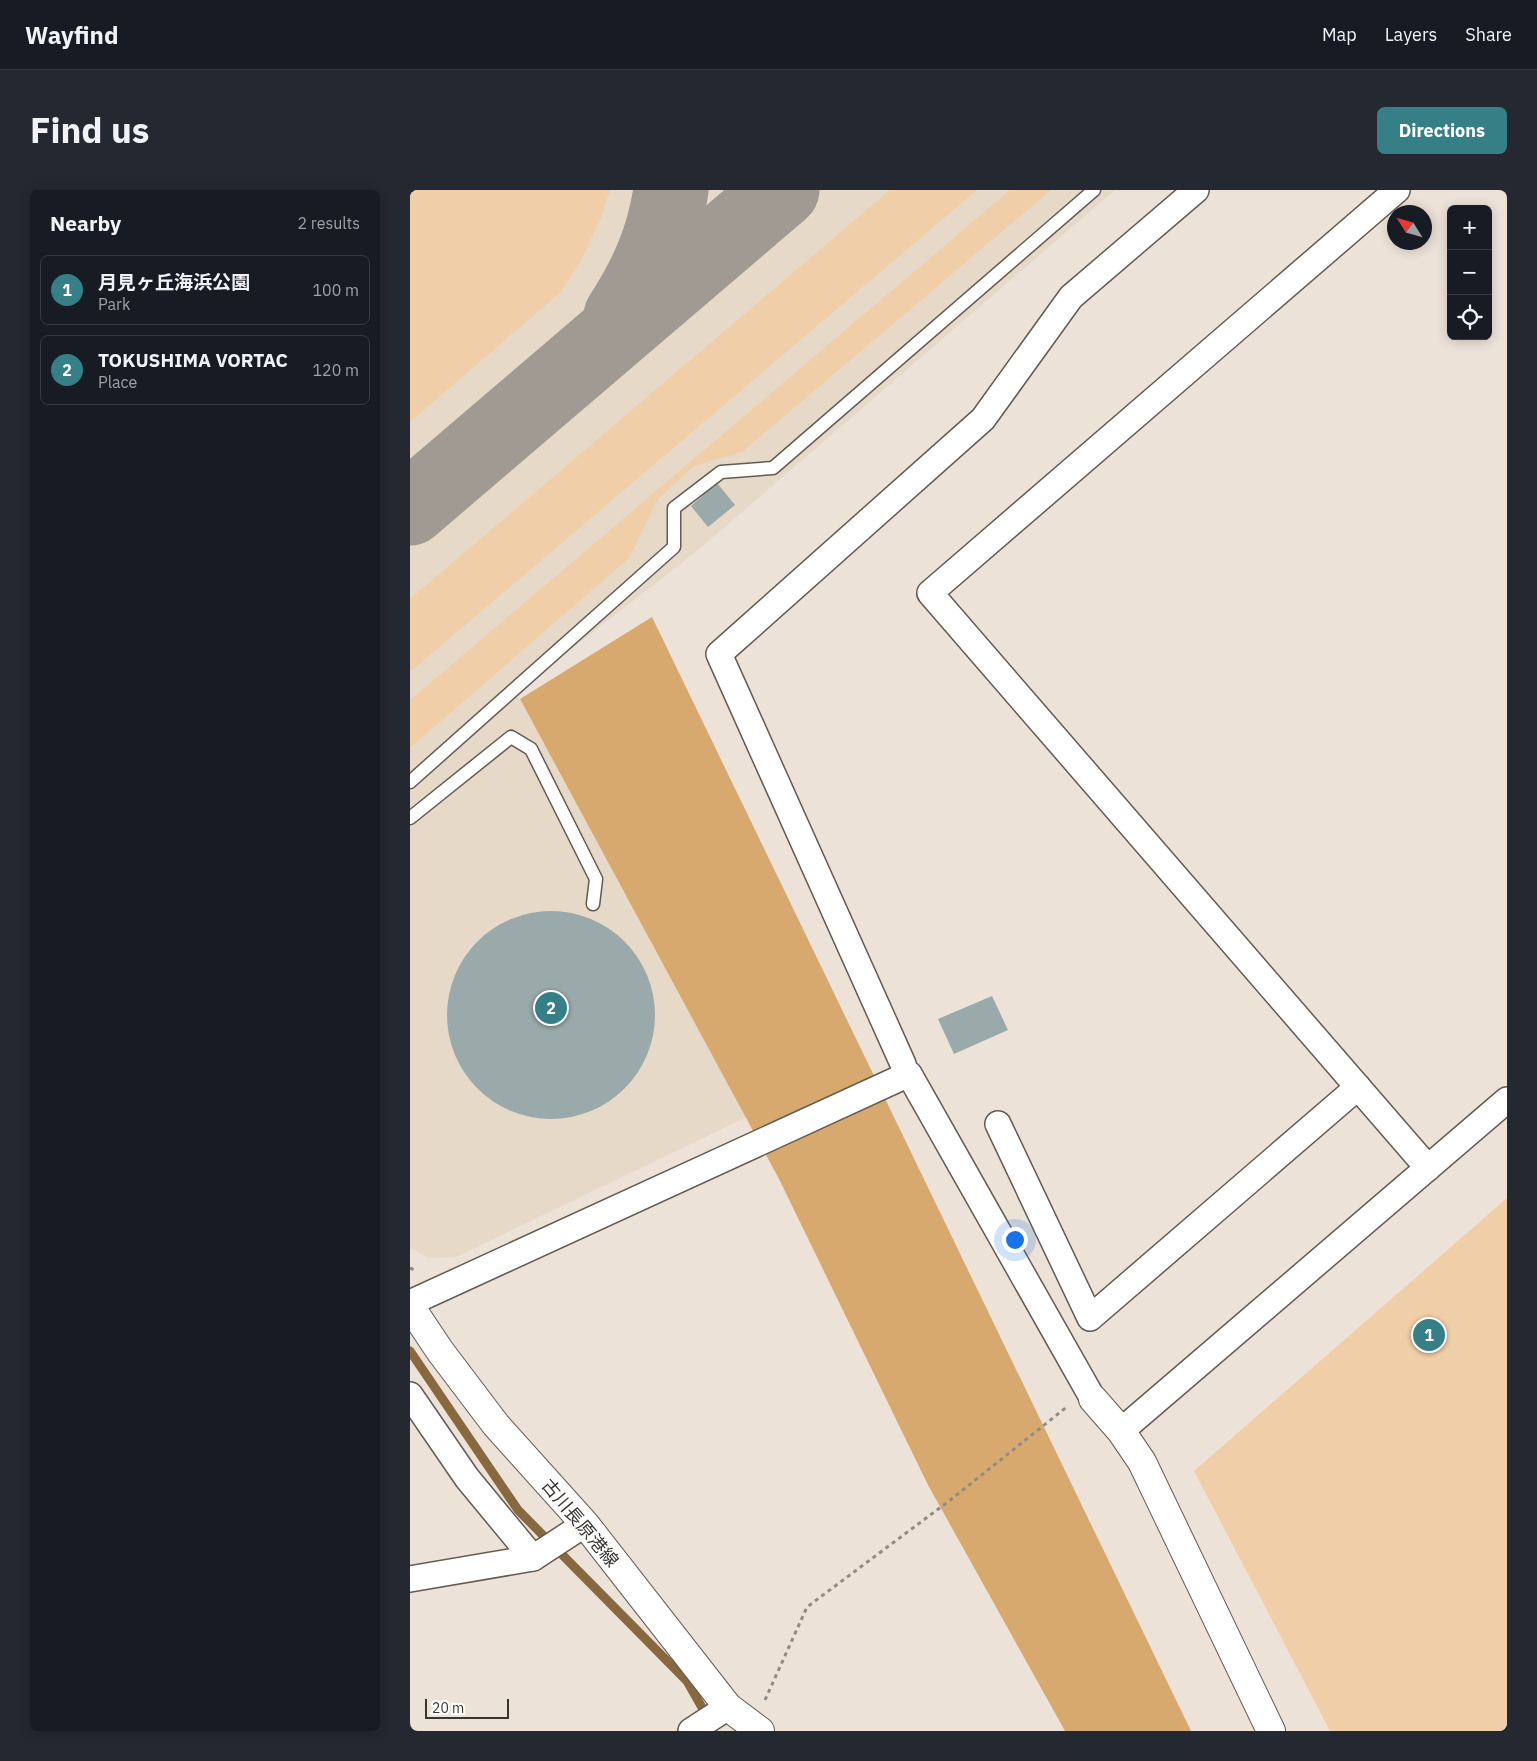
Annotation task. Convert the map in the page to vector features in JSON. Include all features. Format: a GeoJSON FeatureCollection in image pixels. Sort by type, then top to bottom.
{"type":"FeatureCollection","features":[{"type":"Feature","properties":{"kind":"main road","name":"古川長原港線"},"geometry":{"type":"LineString","coordinates":[[410,1304],[440,1351],[496,1425],[585,1524],[728,1706],[757,1728]]}},
{"type":"Feature","properties":{"kind":"main road"},"geometry":{"type":"LineString","coordinates":[[1081,1402],[1121,1431],[1142,1462],[1271,1731]]}},
{"type":"Feature","properties":{"kind":"street"},"geometry":{"type":"LineString","coordinates":[[903,1064],[719,654],[983,419],[1071,297],[1196,190]]}},
{"type":"Feature","properties":{"kind":"street"},"geometry":{"type":"LineString","coordinates":[[1397,190],[930,592],[1428,1168]]}},
{"type":"Feature","properties":{"kind":"street"},"geometry":{"type":"LineString","coordinates":[[410,1304],[909,1074],[1081,1402]]}},
{"type":"Feature","properties":{"kind":"street"},"geometry":{"type":"LineString","coordinates":[[998,1124],[1090,1318],[1358,1087]]}},
{"type":"Feature","properties":{"kind":"street"},"geometry":{"type":"LineString","coordinates":[[1121,1431],[1507,1100]]}},
{"type":"Feature","properties":{"kind":"street"},"geometry":{"type":"LineString","coordinates":[[410,1395],[467,1478],[533,1558]]}},
{"type":"Feature","properties":{"kind":"street"},"geometry":{"type":"LineString","coordinates":[[410,1579],[533,1558],[585,1524]]}},
{"type":"Feature","properties":{"kind":"street"},"geometry":{"type":"LineString","coordinates":[[691,1731],[728,1706]]}},
{"type":"Feature","properties":{"kind":"lane"},"geometry":{"type":"LineString","coordinates":[[410,782],[674,547],[674,508],[721,472],[773,468],[1094,190]]}},
{"type":"Feature","properties":{"kind":"lane"},"geometry":{"type":"LineString","coordinates":[[410,818],[511,737],[531,749],[596,879],[593,904]]}},
{"type":"Feature","properties":{"kind":"path"},"geometry":{"type":"LineString","coordinates":[[757,1728],[807,1606],[1081,1402]]}},
{"type":"Feature","properties":{"kind":"shaded area"},"geometry":{"type":"Polygon","coordinates":[[[410,190],[1115,190],[697,551],[516,692],[749,1116],[456,1257],[429,1258],[410,1248],[410,190]]]}},
{"type":"Feature","properties":{"kind":"shaded area"},"geometry":{"type":"Polygon","coordinates":[[[410,190],[610,190],[600,220],[582,258],[562,291],[410,422],[410,190]]]}},
{"type":"Feature","properties":{"kind":"shaded area"},"geometry":{"type":"Polygon","coordinates":[[[890,190],[977,190],[410,672],[410,599],[890,190]]]}},
{"type":"Feature","properties":{"kind":"shaded area"},"geometry":{"type":"Polygon","coordinates":[[[1010,190],[1051,190],[742,452],[694,466],[658,499],[629,558],[410,748],[410,700],[1010,190]]]}},
{"type":"Feature","properties":{"kind":"shaded area"},"geometry":{"type":"Polygon","coordinates":[[[652,617],[1191,1731],[1065,1731],[928,1485],[779,1179],[520,699],[652,617]]]}},
{"type":"Feature","properties":{"kind":"shaded area"},"geometry":{"type":"Polygon","coordinates":[[[1507,1198],[1507,1731],[1330,1731],[1194,1471],[1507,1198]]]}},
{"type":"Feature","properties":{"kind":"building"},"geometry":{"type":"Polygon","coordinates":[[[717,483],[735,505],[708,527],[691,506],[717,483]]]}},
{"type":"Feature","properties":{"kind":"building"},"geometry":{"type":"Polygon","coordinates":[[[541,911],[561,911],[581,915],[600,923],[625,941],[643,966],[647,975],[655,1005],[651,1045],[647,1055],[643,1064],[625,1089],[600,1107],[581,1115],[561,1119],[541,1119],[521,1115],[502,1107],[477,1089],[459,1064],[451,1045],[447,1025],[447,1005],[451,985],[459,966],[477,941],[502,923],[521,915],[541,911]]]}},
{"type":"Feature","properties":{"kind":"building"},"geometry":{"type":"Polygon","coordinates":[[[992,996],[1008,1030],[954,1054],[938,1019],[992,996]]]}},
{"type":"Feature","properties":{"kind":"waterway"},"geometry":{"type":"LineString","coordinates":[[410,1351],[518,1510],[687,1681],[708,1718]]}},
{"type":"Feature","properties":{"kind":"taxiway"},"geometry":{"type":"LineString","coordinates":[[621,316],[639,286],[653,256],[664,224],[671,190]]}},
{"type":"Feature","properties":{"kind":"taxiway"},"geometry":{"type":"LineString","coordinates":[[410,508],[782,190]]}},
{"type":"Feature","properties":{"kind":"place","name":"TOKUSHIMA VORTAC"},"geometry":{"type":"Point","coordinates":[551,1008]}},
{"type":"Feature","properties":{"kind":"place","name":"月見ヶ丘海浜公園"},"geometry":{"type":"Point","coordinates":[1429,1335]}}]}
